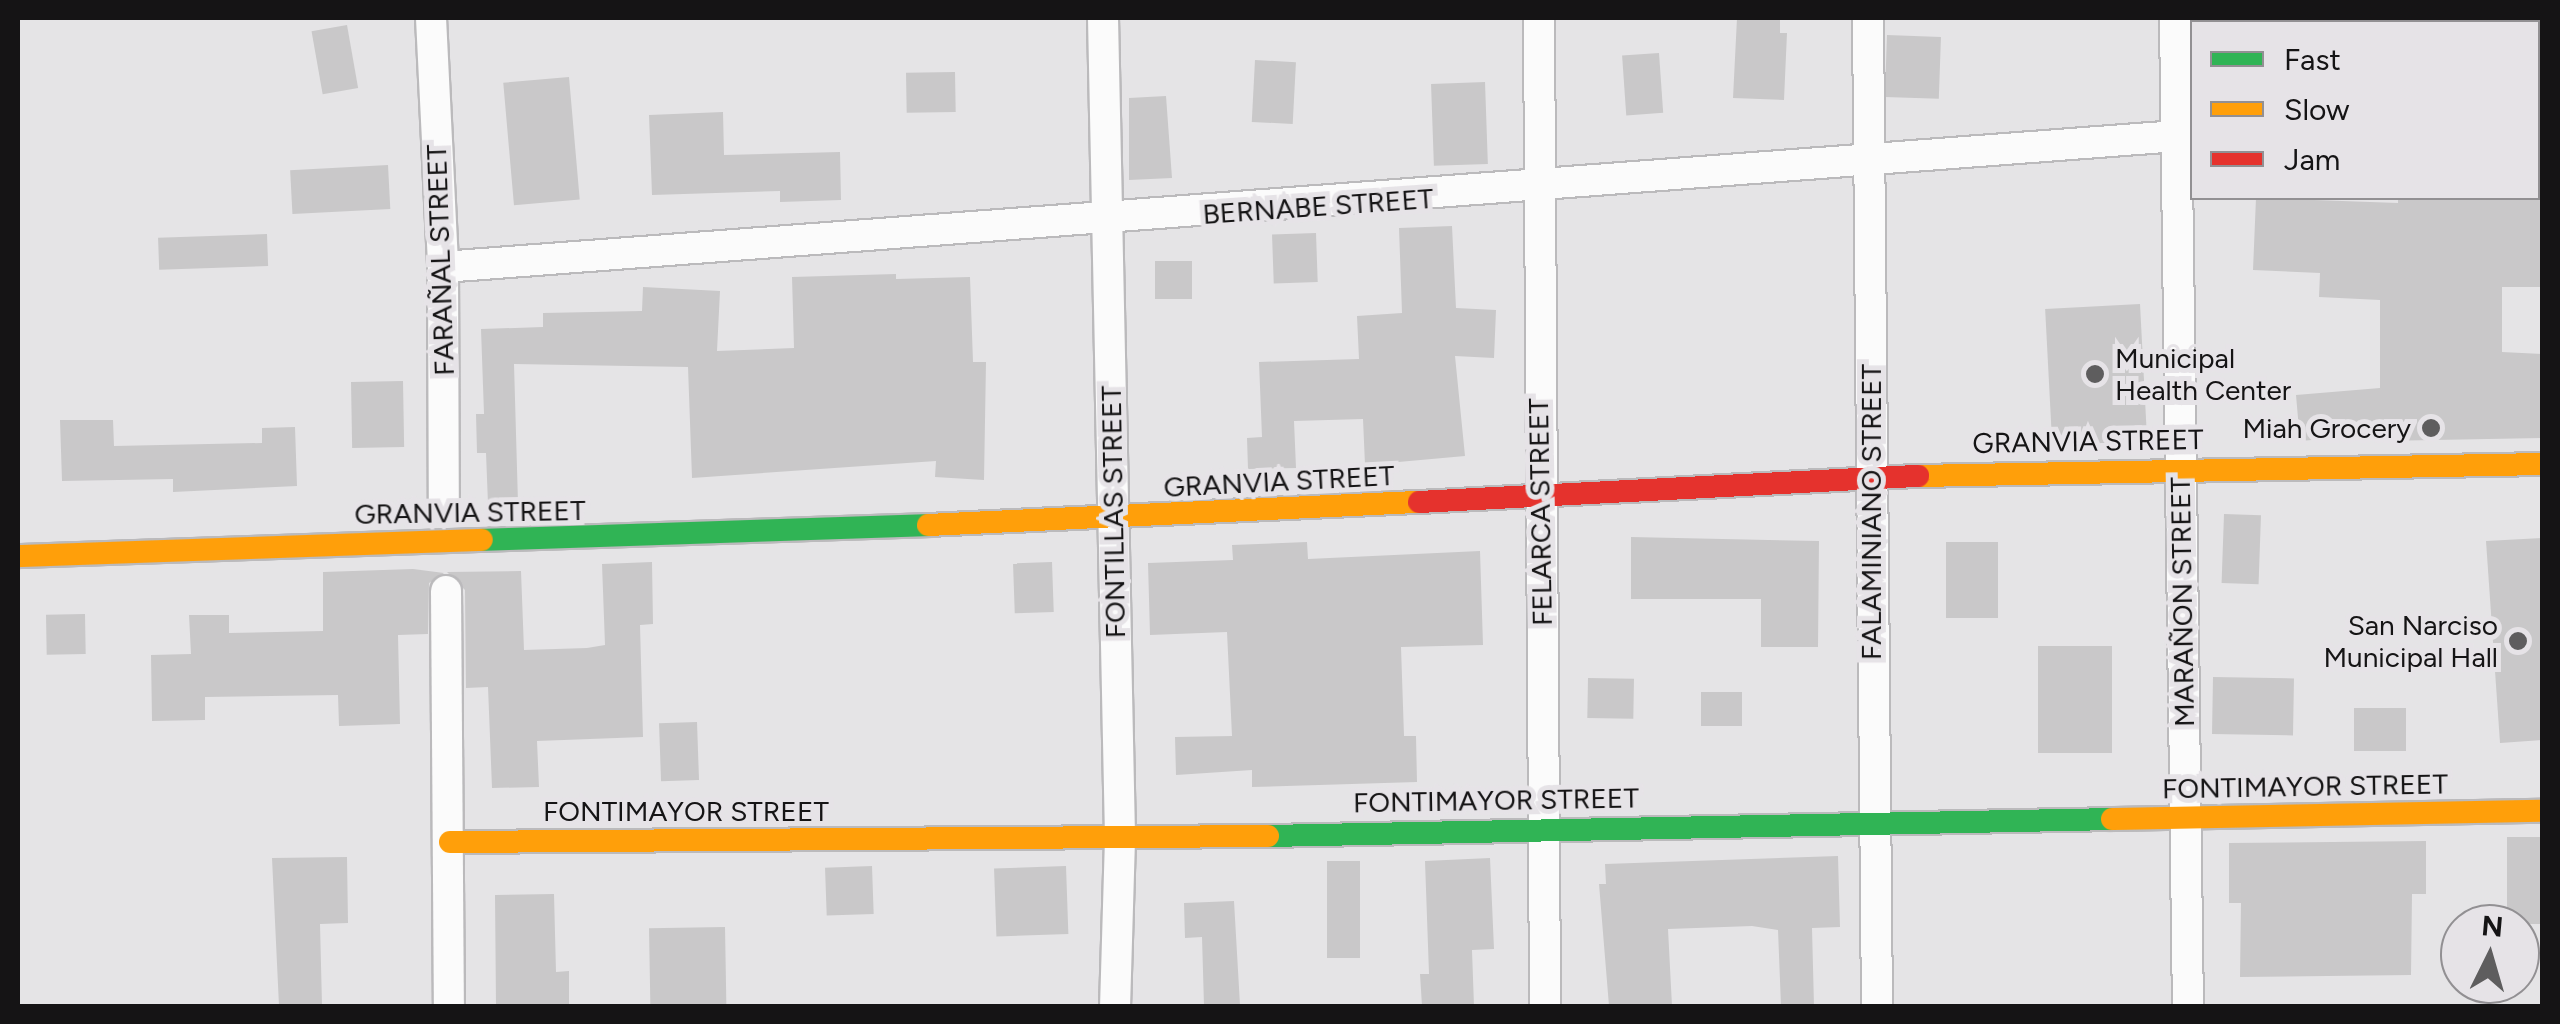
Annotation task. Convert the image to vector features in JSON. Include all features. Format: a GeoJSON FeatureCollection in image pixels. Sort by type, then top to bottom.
{"type":"FeatureCollection","features":[{"type":"Feature","properties":{"kind":"street","name":"FARAÑAL STREET"},"geometry":{"type":"LineString","coordinates":[[431,18],[443,268],[444,502]]}},
{"type":"Feature","properties":{"kind":"street","name":"FONTILLAS STREET"},"geometry":{"type":"LineString","coordinates":[[1102,18],[1120,839],[1115,1006]]}},
{"type":"Feature","properties":{"kind":"street","name":"FELARCA STREET"},"geometry":{"type":"LineString","coordinates":[[1538,18],[1538,498],[1547,828],[1545,1006]]}},
{"type":"Feature","properties":{"kind":"street","name":"FALAMINIANO STREET"},"geometry":{"type":"LineString","coordinates":[[1868,18],[1878,1006]]}},
{"type":"Feature","properties":{"kind":"street","name":"MARAÑON STREET"},"geometry":{"type":"LineString","coordinates":[[2175,18],[2184,136],[2179,468],[2188,1006]]}},
{"type":"Feature","properties":{"kind":"street","name":"BERNABE STREET"},"geometry":{"type":"LineString","coordinates":[[443,268],[1537,190],[1870,157],[2184,136]]}},
{"type":"Feature","properties":{"kind":"street","name":"GRANVIA STREET"},"geometry":{"type":"LineString","coordinates":[[18,556],[1113,519],[1870,477],[2179,468],[2542,464]]}},
{"type":"Feature","properties":{"kind":"street"},"geometry":{"type":"LineString","coordinates":[[446,591],[449,1006]]}},
{"type":"Feature","properties":{"kind":"street","name":"FONTIMAYOR STREET"},"geometry":{"type":"LineString","coordinates":[[450,842],[1120,839],[2542,811]]}},
{"type":"Feature","properties":{"kind":"building"},"geometry":{"type":"Polygon","coordinates":[[[1737,18],[1780,18],[1780,33],[1787,33],[1784,100],[1733,98],[1737,18]]]}},
{"type":"Feature","properties":{"kind":"building"},"geometry":{"type":"Polygon","coordinates":[[[347,25],[358,88],[323,94],[312,31],[347,25]]]}},
{"type":"Feature","properties":{"kind":"building"},"geometry":{"type":"Polygon","coordinates":[[[1887,35],[1941,37],[1939,99],[1885,97],[1887,35]]]}},
{"type":"Feature","properties":{"kind":"building"},"geometry":{"type":"Polygon","coordinates":[[[1659,53],[1663,113],[1626,115],[1622,56],[1659,53]]]}},
{"type":"Feature","properties":{"kind":"building"},"geometry":{"type":"Polygon","coordinates":[[[1255,60],[1296,62],[1293,124],[1252,122],[1255,60]]]}},
{"type":"Feature","properties":{"kind":"building"},"geometry":{"type":"Polygon","coordinates":[[[955,72],[956,112],[907,113],[906,73],[955,72]]]}},
{"type":"Feature","properties":{"kind":"building"},"geometry":{"type":"Polygon","coordinates":[[[569,77],[580,200],[514,205],[503,83],[569,77]]]}},
{"type":"Feature","properties":{"kind":"building"},"geometry":{"type":"Polygon","coordinates":[[[1485,82],[1488,164],[1434,166],[1431,84],[1485,82]]]}},
{"type":"Feature","properties":{"kind":"building"},"geometry":{"type":"Polygon","coordinates":[[[1166,96],[1172,178],[1129,180],[1129,98],[1166,96]]]}},
{"type":"Feature","properties":{"kind":"building"},"geometry":{"type":"Polygon","coordinates":[[[723,112],[724,155],[840,152],[841,200],[780,202],[780,191],[652,195],[649,115],[723,112]]]}},
{"type":"Feature","properties":{"kind":"building"},"geometry":{"type":"Polygon","coordinates":[[[388,165],[390,209],[292,214],[290,170],[388,165]]]}},
{"type":"Feature","properties":{"kind":"building"},"geometry":{"type":"Polygon","coordinates":[[[2542,198],[2542,287],[2502,287],[2502,352],[2542,354],[2542,438],[2380,441],[2380,434],[2300,441],[2296,395],[2380,388],[2380,300],[2319,297],[2320,273],[2253,270],[2256,200],[2398,203],[2542,198]]]}},
{"type":"Feature","properties":{"kind":"building"},"geometry":{"type":"Polygon","coordinates":[[[1452,226],[1456,308],[1496,310],[1494,358],[1455,356],[1465,456],[1365,465],[1363,419],[1294,421],[1296,468],[1248,469],[1247,438],[1262,437],[1259,362],[1359,359],[1357,316],[1402,313],[1399,228],[1452,226]]]}},
{"type":"Feature","properties":{"kind":"building"},"geometry":{"type":"Polygon","coordinates":[[[1316,233],[1318,282],[1274,284],[1272,235],[1316,233]]]}},
{"type":"Feature","properties":{"kind":"building"},"geometry":{"type":"Polygon","coordinates":[[[267,234],[268,266],[159,270],[158,238],[267,234]]]}},
{"type":"Feature","properties":{"kind":"building"},"geometry":{"type":"Polygon","coordinates":[[[1155,261],[1192,261],[1192,299],[1155,299],[1155,261]]]}},
{"type":"Feature","properties":{"kind":"building"},"geometry":{"type":"Polygon","coordinates":[[[896,274],[896,279],[970,277],[973,362],[986,362],[984,480],[935,477],[936,461],[692,478],[688,367],[514,364],[518,503],[488,504],[486,453],[477,453],[476,414],[484,414],[481,329],[543,327],[543,313],[642,311],[643,287],[720,291],[717,351],[794,348],[792,277],[896,274]]]}},
{"type":"Feature","properties":{"kind":"building","name":"Municipal Health Center"},"geometry":{"type":"Polygon","coordinates":[[[2140,304],[2147,441],[2052,446],[2045,309],[2140,304]]]}},
{"type":"Feature","properties":{"kind":"building"},"geometry":{"type":"Polygon","coordinates":[[[403,381],[404,447],[352,448],[351,382],[403,381]]]}},
{"type":"Feature","properties":{"kind":"building"},"geometry":{"type":"Polygon","coordinates":[[[60,420],[113,420],[114,446],[262,443],[262,428],[295,427],[297,486],[173,492],[173,479],[62,481],[60,420]]]}},
{"type":"Feature","properties":{"kind":"building"},"geometry":{"type":"Polygon","coordinates":[[[2224,514],[2261,515],[2259,584],[2222,583],[2224,514]]]}},
{"type":"Feature","properties":{"kind":"building"},"geometry":{"type":"Polygon","coordinates":[[[1631,537],[1819,541],[1818,647],[1761,647],[1761,599],[1631,599],[1631,537]]]}},
{"type":"Feature","properties":{"kind":"building","name":"San Narciso Municipal Hall"},"geometry":{"type":"Polygon","coordinates":[[[2542,538],[2542,740],[2500,743],[2486,541],[2542,538]]]}},
{"type":"Feature","properties":{"kind":"building"},"geometry":{"type":"Polygon","coordinates":[[[1307,542],[1308,559],[1480,551],[1483,645],[1401,647],[1404,736],[1416,736],[1417,782],[1252,787],[1252,770],[1176,775],[1175,737],[1232,736],[1227,632],[1150,635],[1148,563],[1233,560],[1232,545],[1307,542]]]}},
{"type":"Feature","properties":{"kind":"building"},"geometry":{"type":"Polygon","coordinates":[[[1946,542],[1998,542],[1998,618],[1946,618],[1946,542]]]}},
{"type":"Feature","properties":{"kind":"building"},"geometry":{"type":"Polygon","coordinates":[[[652,562],[653,624],[640,625],[643,737],[537,741],[539,787],[492,788],[488,687],[466,688],[465,590],[447,572],[521,571],[524,650],[587,648],[605,645],[602,564],[652,562]]]}},
{"type":"Feature","properties":{"kind":"building"},"geometry":{"type":"Polygon","coordinates":[[[1052,562],[1054,612],[1015,613],[1013,563],[1052,562]]]}},
{"type":"Feature","properties":{"kind":"building"},"geometry":{"type":"Polygon","coordinates":[[[413,569],[444,573],[429,583],[428,634],[398,635],[400,724],[339,726],[338,695],[205,697],[205,720],[152,721],[151,655],[191,654],[189,615],[229,615],[229,633],[323,631],[323,572],[413,569]]]}},
{"type":"Feature","properties":{"kind":"building"},"geometry":{"type":"Polygon","coordinates":[[[85,614],[86,654],[47,655],[46,615],[85,614]]]}},
{"type":"Feature","properties":{"kind":"building"},"geometry":{"type":"Polygon","coordinates":[[[2038,646],[2112,646],[2112,753],[2038,753],[2038,646]]]}},
{"type":"Feature","properties":{"kind":"building"},"geometry":{"type":"Polygon","coordinates":[[[2213,677],[2294,678],[2293,735],[2212,734],[2213,677]]]}},
{"type":"Feature","properties":{"kind":"building"},"geometry":{"type":"Polygon","coordinates":[[[1588,678],[1634,679],[1633,719],[1587,718],[1588,678]]]}},
{"type":"Feature","properties":{"kind":"building"},"geometry":{"type":"Polygon","coordinates":[[[1701,692],[1742,692],[1742,726],[1701,726],[1701,692]]]}},
{"type":"Feature","properties":{"kind":"building"},"geometry":{"type":"Polygon","coordinates":[[[2354,708],[2406,708],[2406,751],[2354,751],[2354,708]]]}},
{"type":"Feature","properties":{"kind":"building"},"geometry":{"type":"Polygon","coordinates":[[[697,722],[699,780],[661,781],[659,723],[697,722]]]}},
{"type":"Feature","properties":{"kind":"building"},"geometry":{"type":"Polygon","coordinates":[[[2507,837],[2541,837],[2540,924],[2540,904],[2507,904],[2507,837]]]}},
{"type":"Feature","properties":{"kind":"building"},"geometry":{"type":"Polygon","coordinates":[[[2426,841],[2426,894],[2412,894],[2411,975],[2240,977],[2241,903],[2229,903],[2229,843],[2426,841]]]}},
{"type":"Feature","properties":{"kind":"building"},"geometry":{"type":"Polygon","coordinates":[[[1838,856],[1840,927],[1812,928],[1814,1006],[1781,1006],[1778,930],[1752,926],[1668,929],[1672,1006],[1609,1006],[1599,884],[1606,884],[1605,864],[1838,856]]]}},
{"type":"Feature","properties":{"kind":"building"},"geometry":{"type":"Polygon","coordinates":[[[347,857],[348,923],[320,924],[322,1005],[279,1006],[272,858],[347,857]]]}},
{"type":"Feature","properties":{"kind":"building"},"geometry":{"type":"Polygon","coordinates":[[[1490,858],[1494,949],[1472,950],[1474,1006],[1422,1006],[1420,974],[1429,974],[1425,861],[1490,858]]]}},
{"type":"Feature","properties":{"kind":"building"},"geometry":{"type":"Polygon","coordinates":[[[1327,861],[1360,861],[1360,958],[1327,958],[1327,861]]]}},
{"type":"Feature","properties":{"kind":"building"},"geometry":{"type":"Polygon","coordinates":[[[872,866],[874,914],[827,916],[825,868],[872,866]]]}},
{"type":"Feature","properties":{"kind":"building"},"geometry":{"type":"Polygon","coordinates":[[[1066,866],[1068,934],[996,936],[994,869],[1066,866]]]}},
{"type":"Feature","properties":{"kind":"building"},"geometry":{"type":"Polygon","coordinates":[[[554,894],[556,972],[569,971],[569,1006],[496,1006],[495,895],[554,894]]]}},
{"type":"Feature","properties":{"kind":"building"},"geometry":{"type":"Polygon","coordinates":[[[1234,901],[1240,1005],[1204,1006],[1202,937],[1185,938],[1184,903],[1234,901]]]}},
{"type":"Feature","properties":{"kind":"building"},"geometry":{"type":"Polygon","coordinates":[[[725,927],[726,1006],[650,1006],[649,928],[725,927]]]}},
{"type":"Feature","properties":{"kind":"traffic: fast"},"geometry":{"type":"LineString","coordinates":[[482,540],[928,525]]}},
{"type":"Feature","properties":{"kind":"traffic: fast"},"geometry":{"type":"LineString","coordinates":[[1268,836],[2112,819]]}},
{"type":"Feature","properties":{"kind":"traffic: slow"},"geometry":{"type":"LineString","coordinates":[[1918,476],[2542,464]]}},
{"type":"Feature","properties":{"kind":"traffic: slow"},"geometry":{"type":"LineString","coordinates":[[928,525],[1419,502]]}},
{"type":"Feature","properties":{"kind":"traffic: slow"},"geometry":{"type":"LineString","coordinates":[[18,556],[482,540]]}},
{"type":"Feature","properties":{"kind":"traffic: slow"},"geometry":{"type":"LineString","coordinates":[[2112,819],[2542,811]]}},
{"type":"Feature","properties":{"kind":"traffic: slow"},"geometry":{"type":"LineString","coordinates":[[450,842],[1268,836]]}},
{"type":"Feature","properties":{"kind":"traffic: jam"},"geometry":{"type":"LineString","coordinates":[[1419,502],[1918,476]]}},
{"type":"Feature","properties":{"kind":"place","name":"Municipal Health Center"},"geometry":{"type":"Point","coordinates":[2095,374]}},
{"type":"Feature","properties":{"kind":"place","name":"Miah Grocery"},"geometry":{"type":"Point","coordinates":[2431,428]}},
{"type":"Feature","properties":{"kind":"place","name":"San Narciso Municipal Hall"},"geometry":{"type":"Point","coordinates":[2518,641]}}]}
